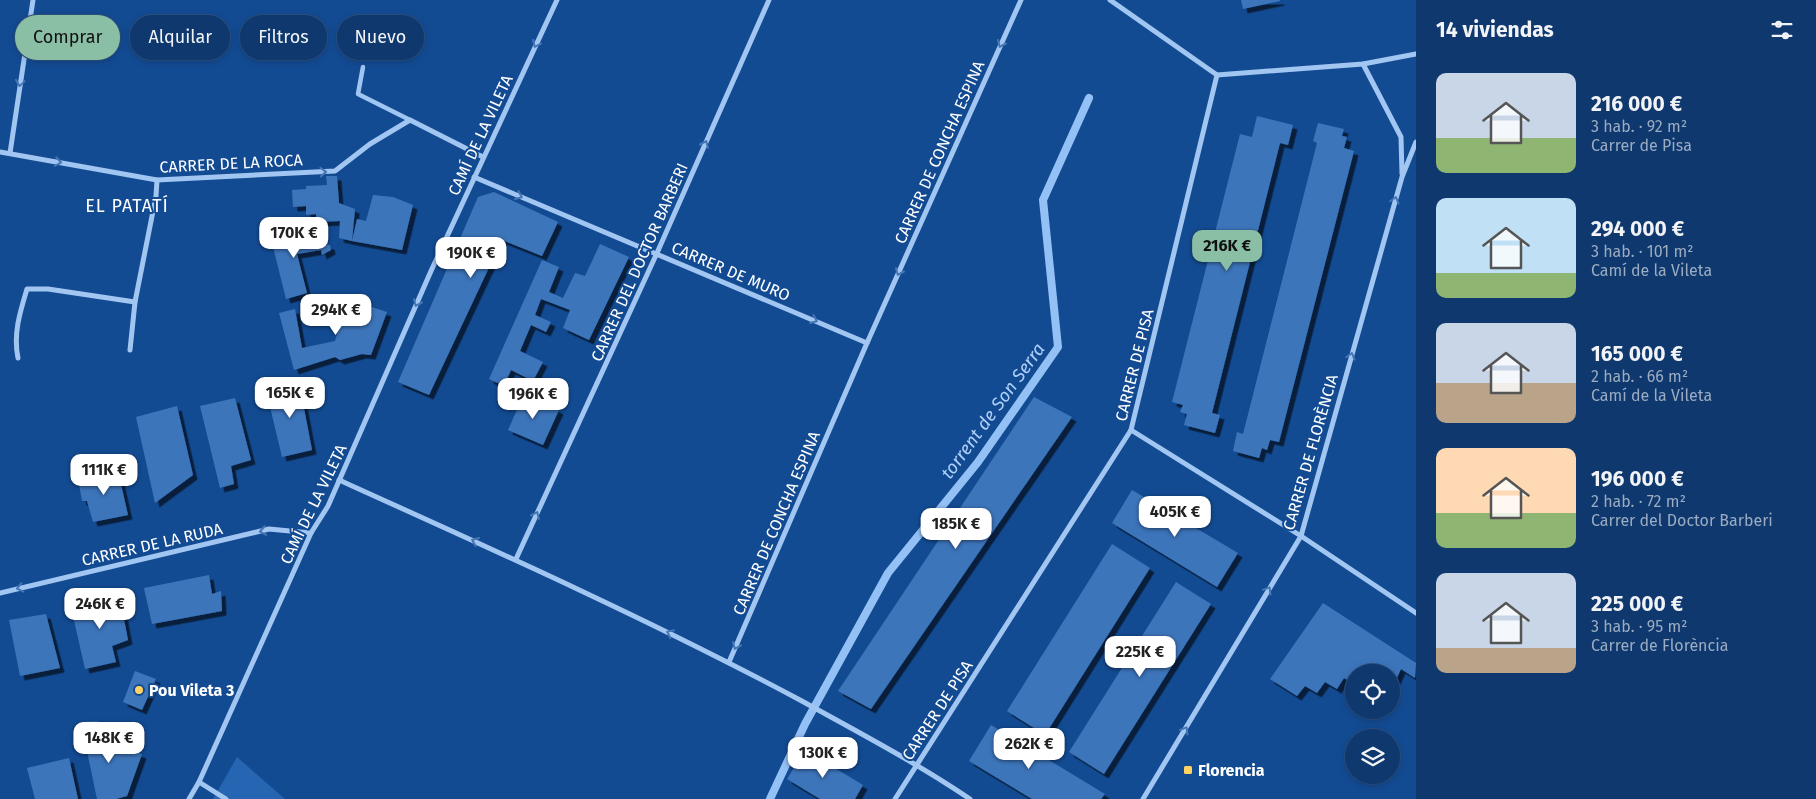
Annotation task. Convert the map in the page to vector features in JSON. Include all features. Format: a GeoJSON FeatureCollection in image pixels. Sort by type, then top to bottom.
{"type":"FeatureCollection","features":[{"type":"Feature","properties":{"kind":"street"},"geometry":{"type":"LineString","coordinates":[[0,152],[10,153],[33,0]]}},
{"type":"Feature","properties":{"kind":"street","name":"CAMÍ DE LA VILETA"},"geometry":{"type":"LineString","coordinates":[[189,799],[199,782],[311,533],[328,506],[483,157],[557,0]]}},
{"type":"Feature","properties":{"kind":"street","name":"CARRER DEL DOCTOR BARBERI"},"geometry":{"type":"LineString","coordinates":[[516,560],[657,253],[769,0]]}},
{"type":"Feature","properties":{"kind":"street","name":"CARRER DE CONCHA ESPINA"},"geometry":{"type":"LineString","coordinates":[[729,662],[867,343],[1021,0]]}},
{"type":"Feature","properties":{"kind":"street"},"geometry":{"type":"LineString","coordinates":[[1110,0],[1216,74],[1363,64],[1416,54]]}},
{"type":"Feature","properties":{"kind":"street"},"geometry":{"type":"LineString","coordinates":[[1363,64],[1401,137],[1402,177]]}},
{"type":"Feature","properties":{"kind":"street"},"geometry":{"type":"LineString","coordinates":[[363,67],[358,94],[483,157]]}},
{"type":"Feature","properties":{"kind":"street","name":"CARRER DE PISA"},"geometry":{"type":"LineString","coordinates":[[895,799],[1131,430],[1216,74]]}},
{"type":"Feature","properties":{"kind":"street","name":"CARRER DE LA ROCA"},"geometry":{"type":"LineString","coordinates":[[10,153],[157,180],[335,171],[370,144],[410,120]]}},
{"type":"Feature","properties":{"kind":"street","name":"CARRER DE FLORÈNCIA"},"geometry":{"type":"LineString","coordinates":[[1144,799],[1301,536],[1402,177],[1416,142]]}},
{"type":"Feature","properties":{"kind":"street","name":"CARRER DE MURO"},"geometry":{"type":"LineString","coordinates":[[474,177],[867,343]]}},
{"type":"Feature","properties":{"kind":"street"},"geometry":{"type":"LineString","coordinates":[[130,350],[135,302],[156,196],[157,180]]}},
{"type":"Feature","properties":{"kind":"street"},"geometry":{"type":"LineString","coordinates":[[18,358],[16,346],[18,316],[27,288],[48,289],[135,302]]}},
{"type":"Feature","properties":{"kind":"street"},"geometry":{"type":"LineString","coordinates":[[1131,430],[1301,536],[1416,613]]}},
{"type":"Feature","properties":{"kind":"street"},"geometry":{"type":"LineString","coordinates":[[339,480],[516,560],[729,662],[918,764],[970,799]]}},
{"type":"Feature","properties":{"kind":"street","name":"CARRER DE LA RUDA"},"geometry":{"type":"LineString","coordinates":[[0,593],[269,529],[311,533]]}},
{"type":"Feature","properties":{"kind":"street"},"geometry":{"type":"LineString","coordinates":[[199,782],[226,799]]}},
{"type":"Feature","properties":{"kind":"shaded area"},"geometry":{"type":"Polygon","coordinates":[[[237,757],[285,799],[213,799],[237,757]]]}},
{"type":"Feature","properties":{"kind":"building"},"geometry":{"type":"Polygon","coordinates":[[[1241,0],[1280,0],[1280,1],[1243,9],[1241,0]]]}},
{"type":"Feature","properties":{"kind":"building"},"geometry":{"type":"Polygon","coordinates":[[[1257,116],[1293,125],[1288,145],[1280,143],[1212,413],[1220,415],[1215,433],[1184,425],[1187,414],[1180,412],[1183,405],[1172,402],[1240,134],[1252,137],[1257,116]]]}},
{"type":"Feature","properties":{"kind":"building"},"geometry":{"type":"Polygon","coordinates":[[[1318,123],[1344,129],[1342,136],[1347,137],[1344,148],[1354,151],[1279,442],[1270,440],[1267,450],[1262,448],[1259,458],[1233,451],[1237,432],[1243,434],[1317,143],[1313,141],[1318,123]]]}},
{"type":"Feature","properties":{"kind":"building"},"geometry":{"type":"Polygon","coordinates":[[[326,176],[337,176],[339,203],[355,209],[352,241],[339,238],[340,221],[316,222],[316,214],[306,215],[306,206],[293,207],[292,190],[306,189],[306,186],[327,185],[326,176]]]}},
{"type":"Feature","properties":{"kind":"building"},"geometry":{"type":"Polygon","coordinates":[[[494,192],[558,222],[542,256],[502,240],[429,395],[398,382],[478,197],[494,192]]]}},
{"type":"Feature","properties":{"kind":"building"},"geometry":{"type":"Polygon","coordinates":[[[373,195],[393,197],[413,205],[402,250],[352,241],[357,219],[366,221],[373,195]]]}},
{"type":"Feature","properties":{"kind":"building"},"geometry":{"type":"Polygon","coordinates":[[[290,231],[318,240],[318,244],[330,245],[331,250],[322,255],[321,250],[297,254],[307,293],[286,299],[270,235],[290,231]]]}},
{"type":"Feature","properties":{"kind":"building"},"geometry":{"type":"Polygon","coordinates":[[[600,244],[629,257],[589,340],[563,328],[570,310],[541,299],[535,315],[551,322],[546,332],[531,325],[520,351],[543,362],[533,381],[511,370],[504,386],[489,379],[542,260],[559,267],[549,292],[563,298],[575,273],[585,276],[600,244]]]}},
{"type":"Feature","properties":{"kind":"building"},"geometry":{"type":"Polygon","coordinates":[[[347,299],[387,312],[371,355],[362,354],[340,360],[335,357],[294,370],[279,313],[295,309],[302,348],[335,341],[347,299]]]}},
{"type":"Feature","properties":{"kind":"building"},"geometry":{"type":"Polygon","coordinates":[[[299,382],[312,450],[282,457],[266,390],[299,382]]]}},
{"type":"Feature","properties":{"kind":"building"},"geometry":{"type":"Polygon","coordinates":[[[524,394],[559,410],[543,445],[508,430],[524,394]]]}},
{"type":"Feature","properties":{"kind":"building"},"geometry":{"type":"Polygon","coordinates":[[[1034,397],[1072,417],[871,709],[838,691],[1034,397]]]}},
{"type":"Feature","properties":{"kind":"building"},"geometry":{"type":"Polygon","coordinates":[[[235,398],[251,460],[231,466],[234,484],[220,488],[200,406],[235,398]]]}},
{"type":"Feature","properties":{"kind":"building"},"geometry":{"type":"Polygon","coordinates":[[[177,406],[193,475],[155,503],[136,417],[177,406]]]}},
{"type":"Feature","properties":{"kind":"building"},"geometry":{"type":"Polygon","coordinates":[[[118,471],[128,515],[93,522],[87,501],[82,501],[78,479],[118,471]]]}},
{"type":"Feature","properties":{"kind":"building"},"geometry":{"type":"Polygon","coordinates":[[[1132,490],[1238,553],[1217,587],[1112,523],[1132,490]]]}},
{"type":"Feature","properties":{"kind":"building"},"geometry":{"type":"Polygon","coordinates":[[[1112,544],[1150,568],[1045,735],[1007,711],[1112,544]]]}},
{"type":"Feature","properties":{"kind":"building"},"geometry":{"type":"Polygon","coordinates":[[[209,575],[212,594],[221,591],[222,611],[152,624],[144,588],[209,575]]]}},
{"type":"Feature","properties":{"kind":"building"},"geometry":{"type":"Polygon","coordinates":[[[1176,582],[1211,604],[1104,774],[1069,752],[1176,582]]]}},
{"type":"Feature","properties":{"kind":"building"},"geometry":{"type":"Polygon","coordinates":[[[119,593],[128,640],[112,646],[116,662],[85,669],[71,607],[119,593]]]}},
{"type":"Feature","properties":{"kind":"building"},"geometry":{"type":"Polygon","coordinates":[[[1323,603],[1416,663],[1415,678],[1401,669],[1400,671],[1400,664],[1345,664],[1345,679],[1337,689],[1325,682],[1317,693],[1305,686],[1297,696],[1270,679],[1323,603]]]}},
{"type":"Feature","properties":{"kind":"building"},"geometry":{"type":"Polygon","coordinates":[[[46,614],[60,668],[20,676],[9,620],[46,614]]]}},
{"type":"Feature","properties":{"kind":"building","name":"Pou Vileta 3"},"geometry":{"type":"Polygon","coordinates":[[[135,671],[156,679],[142,710],[123,702],[135,671]]]}},
{"type":"Feature","properties":{"kind":"building"},"geometry":{"type":"Polygon","coordinates":[[[98,721],[102,740],[142,754],[127,796],[116,799],[97,799],[81,722],[98,721]]]}},
{"type":"Feature","properties":{"kind":"building"},"geometry":{"type":"Polygon","coordinates":[[[991,725],[1105,794],[1101,799],[1032,799],[969,761],[991,725]]]}},
{"type":"Feature","properties":{"kind":"building"},"geometry":{"type":"Polygon","coordinates":[[[805,750],[863,785],[855,799],[820,799],[787,779],[805,750]]]}},
{"type":"Feature","properties":{"kind":"building"},"geometry":{"type":"Polygon","coordinates":[[[69,758],[78,799],[35,799],[27,768],[69,758]]]}},
{"type":"Feature","properties":{"kind":"waterway","name":"torrent de Son Serra"},"geometry":{"type":"LineString","coordinates":[[770,799],[805,724],[888,573],[978,462],[1058,347],[1043,200],[1089,98]]}},
{"type":"Feature","properties":{"kind":"place","name":"Pou Vileta 3"},"geometry":{"type":"Point","coordinates":[139,690]}},
{"type":"Feature","properties":{"kind":"place","name":"Florencia"},"geometry":{"type":"Point","coordinates":[1188,770]}},
{"type":"Feature","properties":{"kind":"district","name":"EL PATATÍ"},"geometry":{"type":"Point","coordinates":[127,206]}}]}
